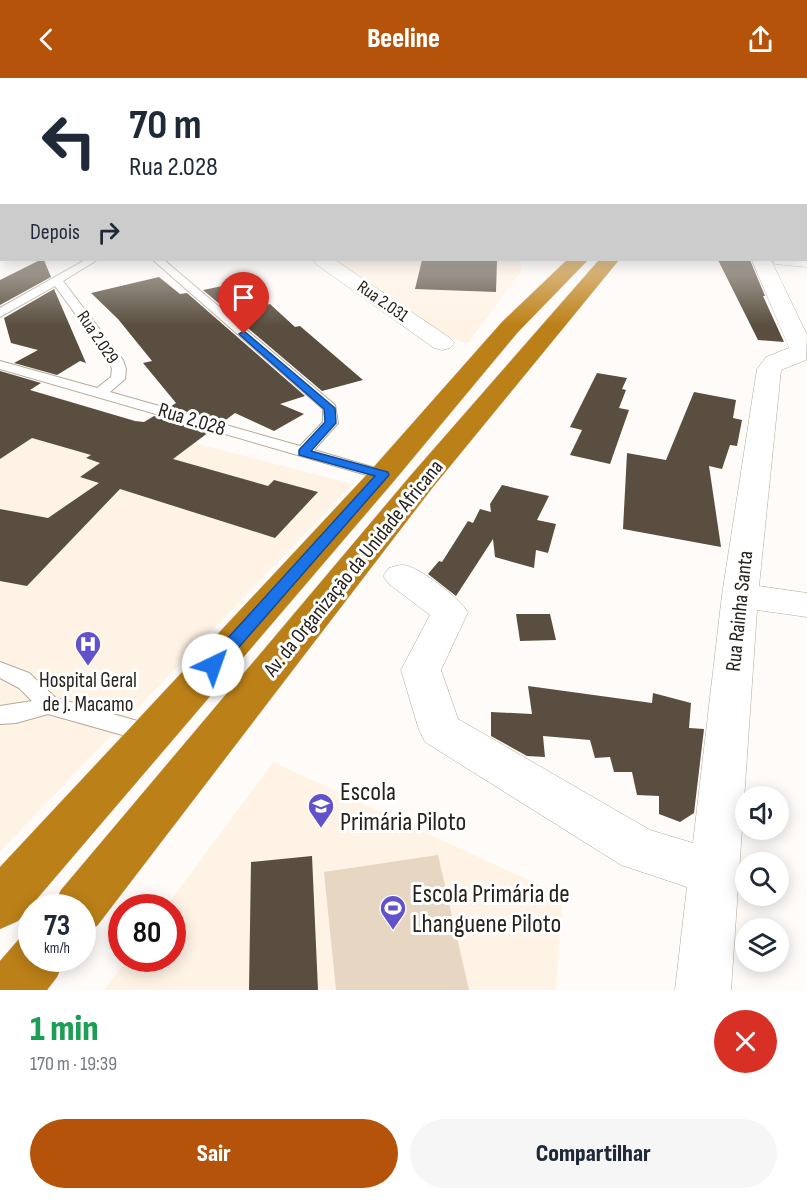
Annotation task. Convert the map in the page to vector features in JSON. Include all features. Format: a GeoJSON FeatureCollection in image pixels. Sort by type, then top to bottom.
{"type":"FeatureCollection","features":[{"type":"Feature","properties":{"kind":"highway"},"geometry":{"type":"LineString","coordinates":[[510,327],[549,261]]}},
{"type":"Feature","properties":{"kind":"highway","name":"Av. da Organização da Unidade Africana"},"geometry":{"type":"LineString","coordinates":[[0,904],[383,475],[510,327],[602,261]]}},
{"type":"Feature","properties":{"kind":"highway","name":"Av. da Organização da Unidade Africana"},"geometry":{"type":"LineString","coordinates":[[90,894],[414,490],[602,261]]}},
{"type":"Feature","properties":{"kind":"highway"},"geometry":{"type":"LineString","coordinates":[[12,990],[27,972]]}},
{"type":"Feature","properties":{"kind":"street","name":"Rua 2.031"},"geometry":{"type":"LineString","coordinates":[[324,261],[442,343]]}},
{"type":"Feature","properties":{"kind":"street","name":"Rua Rainha Santa"},"geometry":{"type":"LineString","coordinates":[[703,990],[740,595],[769,369],[775,362],[796,355],[801,348],[762,261]]}},
{"type":"Feature","properties":{"kind":"street"},"geometry":{"type":"LineString","coordinates":[[401,576],[450,612],[421,670],[441,730],[638,849],[713,872]]}},
{"type":"Feature","properties":{"kind":"street"},"geometry":{"type":"LineString","coordinates":[[740,595],[807,605]]}},
{"type":"Feature","properties":{"kind":"lane"},"geometry":{"type":"LineString","coordinates":[[0,313],[90,261]]}},
{"type":"Feature","properties":{"kind":"lane"},"geometry":{"type":"LineString","coordinates":[[159,261],[330,408],[331,423],[303,452]]}},
{"type":"Feature","properties":{"kind":"lane","name":"Rua 2.029"},"geometry":{"type":"LineString","coordinates":[[57,280],[116,360],[119,369],[118,379],[101,392]]}},
{"type":"Feature","properties":{"kind":"lane","name":"Rua 2.028"},"geometry":{"type":"LineString","coordinates":[[0,364],[383,475]]}},
{"type":"Feature","properties":{"kind":"lane"},"geometry":{"type":"LineString","coordinates":[[0,670],[14,673],[32,685],[48,705]]}},
{"type":"Feature","properties":{"kind":"lane"},"geometry":{"type":"LineString","coordinates":[[0,715],[48,705],[151,735]]}},
{"type":"Feature","properties":{"kind":"shaded area"},"geometry":{"type":"Polygon","coordinates":[[[331,261],[521,261],[521,271],[468,343],[450,338],[331,261]]]}},
{"type":"Feature","properties":{"kind":"shaded area","name":"Hospital Geral de J. Macamo"},"geometry":{"type":"Polygon","coordinates":[[[0,393],[353,484],[0,851],[0,393]]]}},
{"type":"Feature","properties":{"kind":"shaded area","name":"Escola Primária Piloto"},"geometry":{"type":"Polygon","coordinates":[[[273,762],[563,896],[556,990],[104,990],[118,972],[186,972],[186,894],[176,894],[273,762]]]}},
{"type":"Feature","properties":{"kind":"shaded area","name":"Escola Primária de Lhanguene Piloto"},"geometry":{"type":"Polygon","coordinates":[[[438,855],[469,990],[336,990],[324,872],[438,855]]]}},
{"type":"Feature","properties":{"kind":"building"},"geometry":{"type":"Polygon","coordinates":[[[38,261],[44,261],[51,277],[0,305],[0,280],[38,261]]]}},
{"type":"Feature","properties":{"kind":"building"},"geometry":{"type":"Polygon","coordinates":[[[422,261],[497,261],[496,292],[415,289],[422,261]]]}},
{"type":"Feature","properties":{"kind":"building"},"geometry":{"type":"Polygon","coordinates":[[[718,261],[750,261],[784,342],[758,340],[718,261]]]}},
{"type":"Feature","properties":{"kind":"building"},"geometry":{"type":"Polygon","coordinates":[[[159,277],[180,294],[187,293],[305,396],[280,404],[304,414],[274,431],[235,413],[223,422],[170,407],[176,403],[143,363],[152,361],[118,319],[91,293],[159,277]]]}},
{"type":"Feature","properties":{"kind":"building"},"geometry":{"type":"Polygon","coordinates":[[[242,282],[266,305],[270,304],[295,327],[300,326],[363,380],[322,391],[203,290],[242,282]]]}},
{"type":"Feature","properties":{"kind":"building"},"geometry":{"type":"Polygon","coordinates":[[[54,289],[86,363],[80,361],[57,375],[14,363],[38,350],[11,343],[4,318],[54,289]]]}},
{"type":"Feature","properties":{"kind":"building"},"geometry":{"type":"Polygon","coordinates":[[[0,371],[41,383],[30,390],[135,421],[144,422],[154,416],[209,432],[173,459],[268,486],[274,480],[318,492],[275,538],[120,489],[27,586],[0,581],[0,509],[48,518],[99,483],[80,477],[100,463],[86,458],[91,455],[32,438],[0,459],[0,371]]]}},
{"type":"Feature","properties":{"kind":"building"},"geometry":{"type":"Polygon","coordinates":[[[597,373],[627,378],[622,389],[626,390],[619,408],[629,410],[610,464],[570,455],[582,430],[570,427],[597,373]]]}},
{"type":"Feature","properties":{"kind":"building"},"geometry":{"type":"Polygon","coordinates":[[[694,392],[736,400],[733,418],[742,420],[737,446],[730,445],[722,469],[709,466],[721,547],[623,529],[627,453],[666,460],[694,392]]]}},
{"type":"Feature","properties":{"kind":"building"},"geometry":{"type":"Polygon","coordinates":[[[502,485],[549,496],[537,520],[556,524],[548,553],[536,550],[534,568],[495,557],[493,539],[456,596],[428,574],[439,561],[442,562],[468,521],[473,523],[480,509],[491,512],[490,504],[502,485]]]}},
{"type":"Feature","properties":{"kind":"building"},"geometry":{"type":"Polygon","coordinates":[[[516,614],[550,614],[556,640],[520,641],[516,614]]]}},
{"type":"Feature","properties":{"kind":"building"},"geometry":{"type":"Polygon","coordinates":[[[528,686],[652,703],[653,693],[691,703],[689,728],[704,729],[694,813],[680,822],[659,814],[659,796],[637,795],[632,772],[614,772],[610,757],[595,758],[590,740],[543,736],[545,757],[527,756],[491,736],[491,712],[532,714],[528,686]]]}},
{"type":"Feature","properties":{"kind":"building"},"geometry":{"type":"Polygon","coordinates":[[[312,856],[318,990],[249,990],[251,862],[312,856]]]}},
{"type":"Feature","properties":{"kind":"place","name":"Hospital Geral de J. Macamo"},"geometry":{"type":"Point","coordinates":[88,667]}},
{"type":"Feature","properties":{"kind":"place","name":"Escola Primária Piloto"},"geometry":{"type":"Point","coordinates":[321,829]}},
{"type":"Feature","properties":{"kind":"place","name":"Escola Primária de Lhanguene Piloto"},"geometry":{"type":"Point","coordinates":[393,931]}},
{"type":"Feature","properties":{"kind":"route"},"geometry":{"type":"LineString","coordinates":[[213,665],[383,475],[303,452],[331,423],[330,408],[244,334]]}}]}
